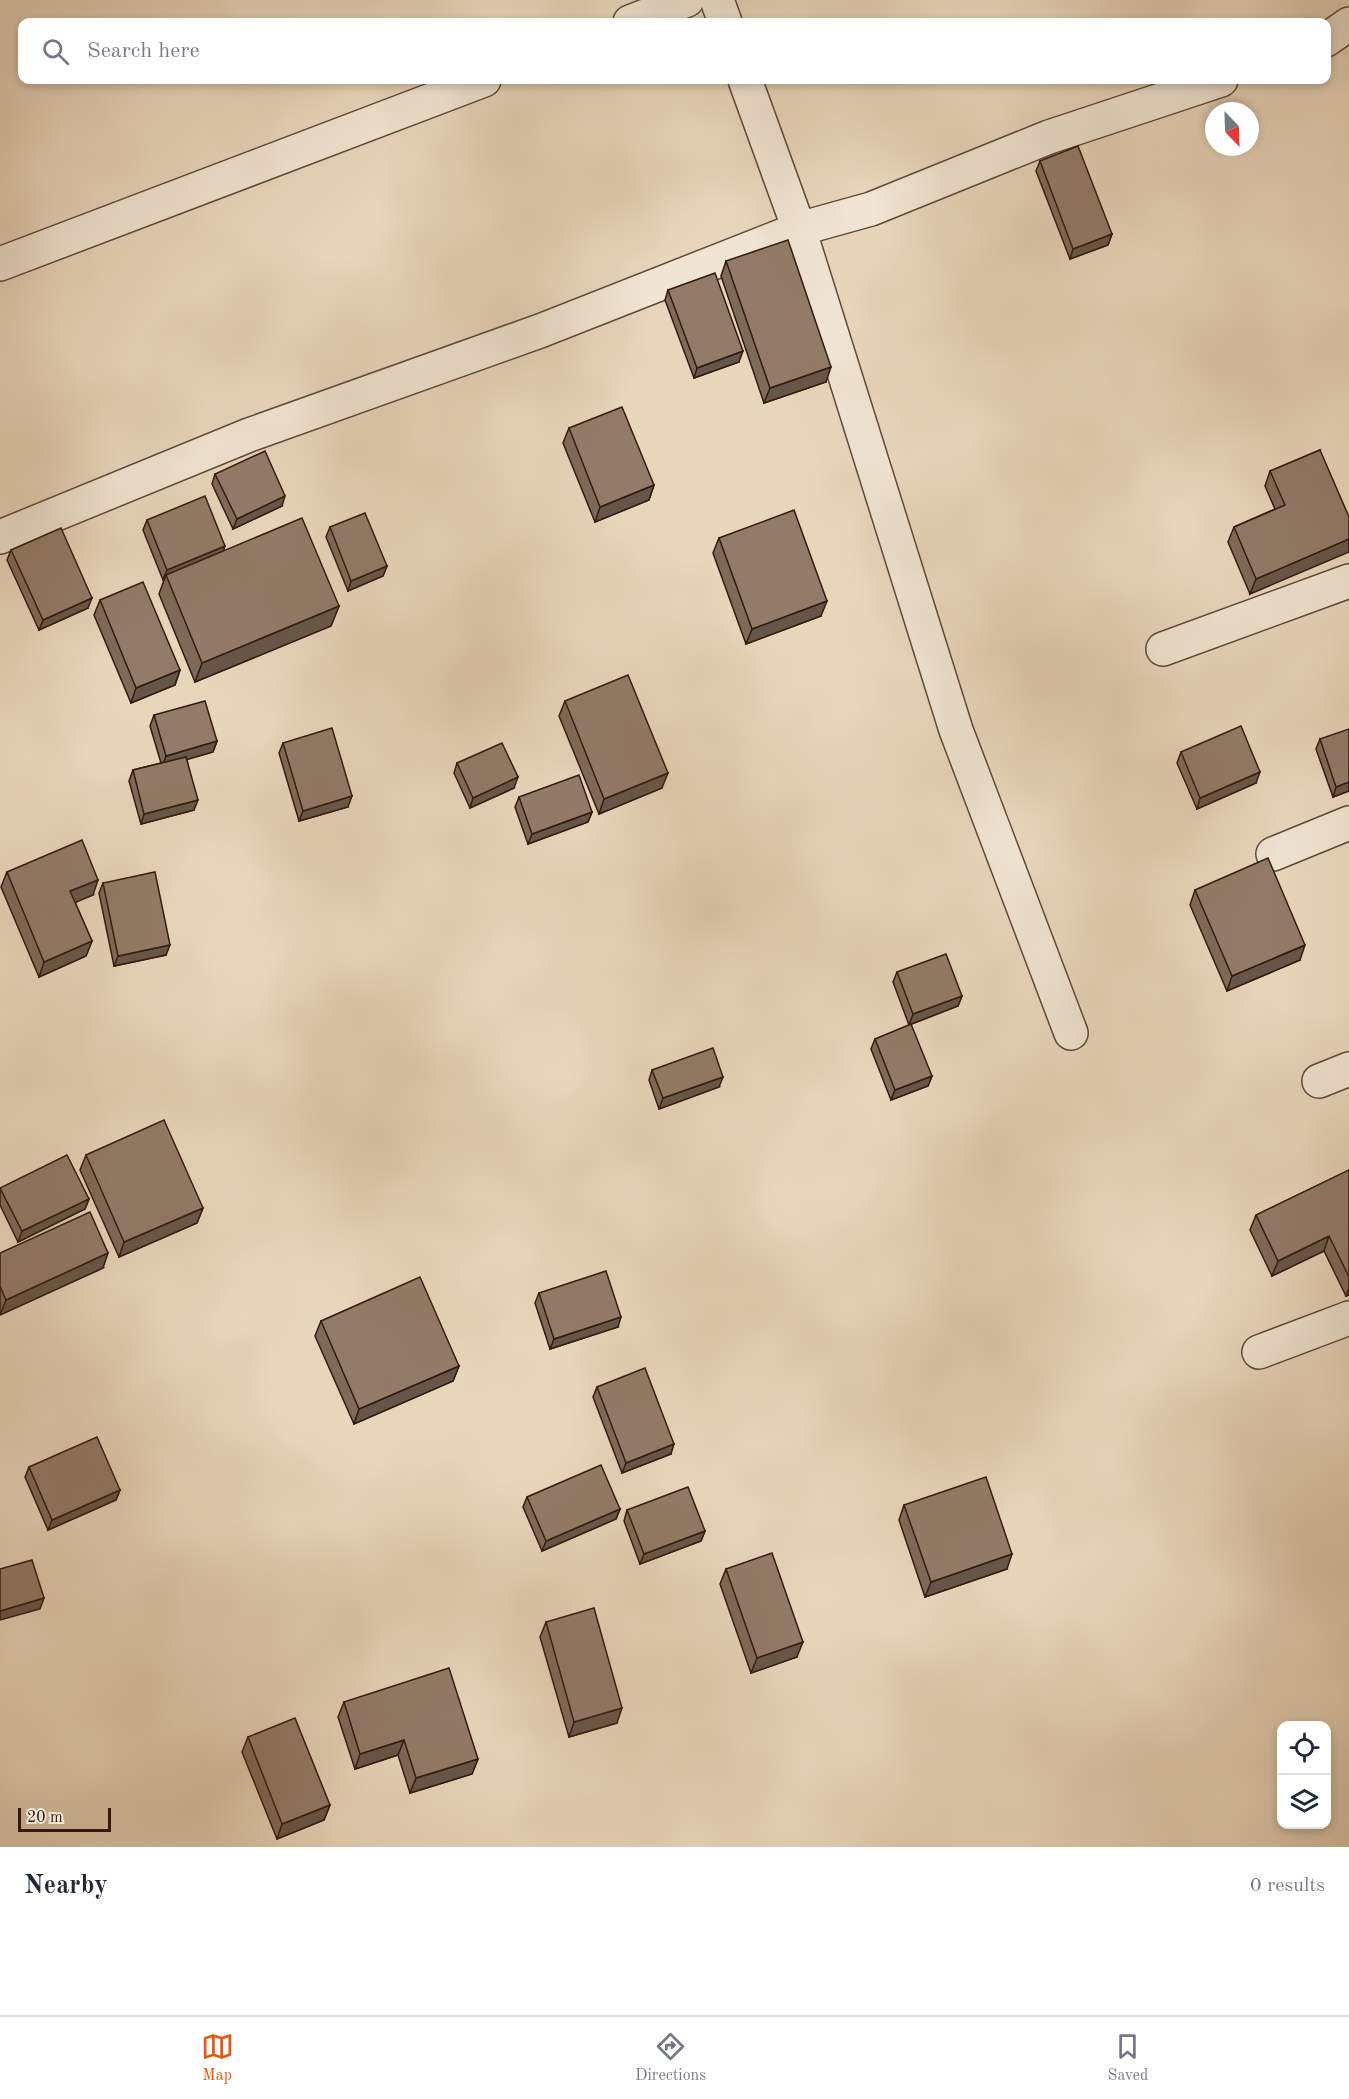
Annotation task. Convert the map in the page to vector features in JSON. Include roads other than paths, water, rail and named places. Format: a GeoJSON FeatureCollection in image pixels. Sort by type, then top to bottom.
{"type":"FeatureCollection","features":[{"type":"Feature","properties":{"kind":"street"},"geometry":{"type":"LineString","coordinates":[[640,18],[687,0]]}},
{"type":"Feature","properties":{"kind":"street"},"geometry":{"type":"LineString","coordinates":[[717,0],[724,18]]}},
{"type":"Feature","properties":{"kind":"street"},"geometry":{"type":"LineString","coordinates":[[1331,37],[1349,24]]}},
{"type":"Feature","properties":{"kind":"street"},"geometry":{"type":"LineString","coordinates":[[0,264],[473,84]]}},
{"type":"Feature","properties":{"kind":"street"},"geometry":{"type":"LineString","coordinates":[[746,84],[799,229],[956,730],[1071,1034]]}},
{"type":"Feature","properties":{"kind":"street"},"geometry":{"type":"LineString","coordinates":[[0,537],[249,435],[540,332],[799,229],[871,209],[1049,137],[1209,84]]}},
{"type":"Feature","properties":{"kind":"street"},"geometry":{"type":"LineString","coordinates":[[1163,648],[1349,581]]}},
{"type":"Feature","properties":{"kind":"street"},"geometry":{"type":"LineString","coordinates":[[1273,854],[1349,823]]}},
{"type":"Feature","properties":{"kind":"street"},"geometry":{"type":"LineString","coordinates":[[1259,1352],[1349,1318]]}}]}
